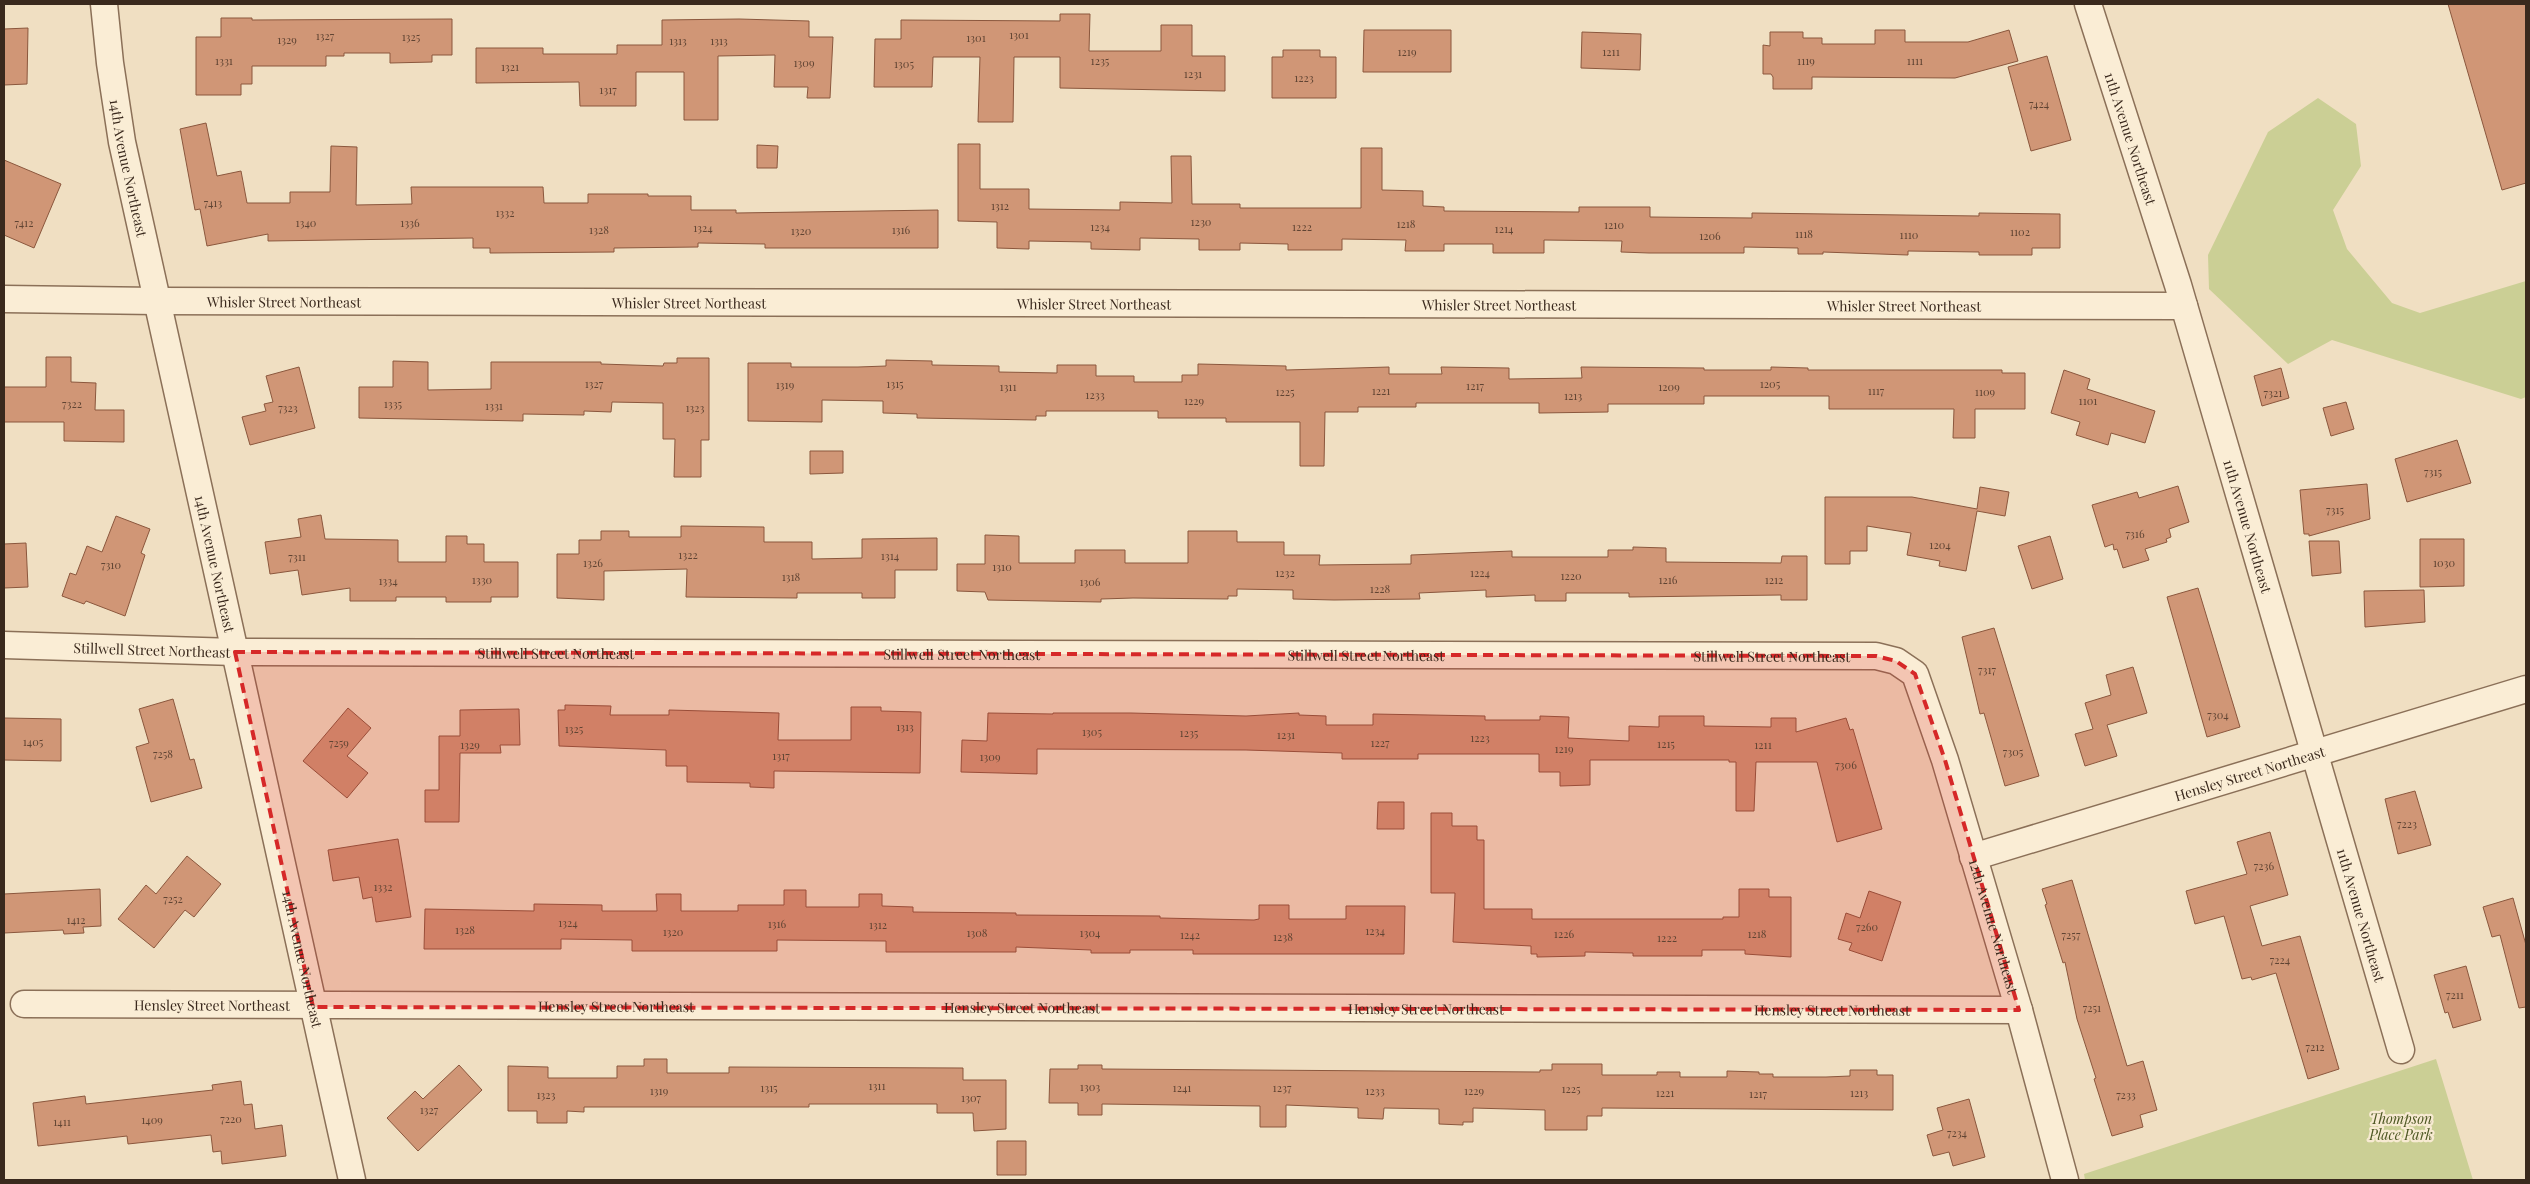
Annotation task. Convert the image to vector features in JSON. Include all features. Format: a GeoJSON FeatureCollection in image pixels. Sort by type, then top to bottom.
{"type":"FeatureCollection","features":[{"type":"Feature","properties":{"kind":"street","name":"14th Avenue Northeast"},"geometry":{"type":"LineString","coordinates":[[104,4],[110,63],[122,142],[352,1180]]}},
{"type":"Feature","properties":{"kind":"street","name":"11th Avenue Northeast"},"geometry":{"type":"LineString","coordinates":[[2088,4],[2184,306],[2316,752],[2401,1050]]}},
{"type":"Feature","properties":{"kind":"street","name":"Whisler Street Northeast"},"geometry":{"type":"LineString","coordinates":[[4,299],[157,301],[2184,306]]}},
{"type":"Feature","properties":{"kind":"street","name":"Stillwell Street Northeast"},"geometry":{"type":"LineString","coordinates":[[4,645],[235,652],[1876,656],[1896,661],[1915,674]]}},
{"type":"Feature","properties":{"kind":"street","name":"12th Avenue Northeast"},"geometry":{"type":"LineString","coordinates":[[1915,674],[1945,760],[1974,857],[2019,1010],[2065,1180]]}},
{"type":"Feature","properties":{"kind":"street","name":"Hensley Street Northeast"},"geometry":{"type":"LineString","coordinates":[[1974,857],[2526,689]]}},
{"type":"Feature","properties":{"kind":"street","name":"Hensley Street Northeast"},"geometry":{"type":"LineString","coordinates":[[24,1004],[313,1007],[2019,1010]]}},
{"type":"Feature","properties":{"kind":"highlighted area"},"geometry":{"type":"Polygon","coordinates":[[[235,652],[1876,656],[1896,661],[1915,674],[1945,760],[2019,1010],[313,1007],[235,652]]]}},
{"type":"Feature","properties":{"kind":"green space"},"geometry":{"type":"Polygon","coordinates":[[[2318,98],[2356,124],[2361,166],[2333,210],[2347,249],[2392,303],[2420,313],[2526,281],[2526,397],[2521,399],[2332,340],[2288,364],[2209,289],[2208,255],[2268,132],[2318,98]]]}},
{"type":"Feature","properties":{"kind":"green space","name":"Thompson Place Park"},"geometry":{"type":"Polygon","coordinates":[[[2436,1059],[2473,1180],[2085,1180],[2084,1174],[2436,1059]]]}},
{"type":"Feature","properties":{"kind":"building"},"geometry":{"type":"Polygon","coordinates":[[[2448,4],[2526,4],[2526,183],[2502,190],[2448,4]]]}},
{"type":"Feature","properties":{"kind":"building"},"geometry":{"type":"Polygon","coordinates":[[[1060,14],[1090,14],[1089,51],[1161,51],[1161,25],[1192,25],[1192,56],[1225,56],[1225,91],[1060,88],[1060,57],[1014,57],[1013,122],[978,122],[980,57],[933,57],[932,87],[874,87],[875,39],[901,39],[901,20],[1060,21],[1060,14]]]}},
{"type":"Feature","properties":{"kind":"building"},"geometry":{"type":"Polygon","coordinates":[[[221,18],[252,18],[252,20],[452,19],[452,55],[432,55],[432,62],[390,63],[390,53],[344,53],[344,56],[326,56],[326,66],[252,66],[252,84],[241,84],[241,95],[196,95],[196,37],[221,37],[221,18]]]}},
{"type":"Feature","properties":{"kind":"building"},"geometry":{"type":"Polygon","coordinates":[[[739,19],[809,21],[809,37],[833,37],[830,98],[807,98],[808,87],[774,87],[775,55],[718,56],[718,120],[684,120],[684,72],[636,72],[636,106],[580,106],[579,82],[476,83],[476,48],[543,48],[543,54],[617,54],[617,45],[662,45],[662,20],[739,19]]]}},
{"type":"Feature","properties":{"kind":"building"},"geometry":{"type":"Polygon","coordinates":[[[28,28],[27,84],[4,85],[4,29],[28,28]]]}},
{"type":"Feature","properties":{"kind":"building"},"geometry":{"type":"Polygon","coordinates":[[[1364,30],[1451,30],[1451,72],[1363,72],[1364,30]]]}},
{"type":"Feature","properties":{"kind":"building"},"geometry":{"type":"Polygon","coordinates":[[[1875,30],[1905,30],[1905,42],[1968,42],[2009,30],[2018,61],[1955,78],[1812,77],[1812,89],[1773,89],[1773,77],[1771,74],[1763,74],[1763,45],[1770,46],[1770,32],[1803,32],[1803,38],[1822,38],[1822,44],[1875,44],[1875,30]]]}},
{"type":"Feature","properties":{"kind":"building"},"geometry":{"type":"Polygon","coordinates":[[[1582,32],[1641,34],[1640,70],[1581,68],[1582,32]]]}},
{"type":"Feature","properties":{"kind":"building"},"geometry":{"type":"Polygon","coordinates":[[[1283,50],[1320,50],[1320,57],[1336,57],[1336,98],[1272,98],[1272,57],[1283,57],[1283,50]]]}},
{"type":"Feature","properties":{"kind":"building"},"geometry":{"type":"Polygon","coordinates":[[[2047,56],[2071,140],[2031,151],[2008,67],[2047,56]]]}},
{"type":"Feature","properties":{"kind":"building"},"geometry":{"type":"Polygon","coordinates":[[[206,123],[217,176],[241,171],[247,203],[290,203],[290,192],[330,192],[331,146],[357,147],[356,205],[412,204],[411,187],[543,187],[544,203],[588,203],[588,194],[648,194],[648,196],[691,196],[691,210],[736,210],[736,213],[938,210],[938,248],[765,248],[765,244],[698,243],[698,247],[614,248],[614,252],[490,253],[490,248],[473,248],[473,238],[268,241],[268,234],[207,246],[200,209],[195,210],[180,129],[206,123]]]}},
{"type":"Feature","properties":{"kind":"building"},"geometry":{"type":"Polygon","coordinates":[[[958,144],[980,144],[980,189],[1029,189],[1029,209],[1120,210],[1120,202],[1172,203],[1171,156],[1191,156],[1192,204],[1240,204],[1240,208],[1361,208],[1361,148],[1382,148],[1382,190],[1423,191],[1423,206],[1444,207],[1444,211],[1579,212],[1579,207],[1650,207],[1650,217],[1752,218],[1752,213],[1979,216],[1979,213],[2060,214],[2060,248],[2032,248],[2032,255],[1979,255],[1979,252],[1908,251],[1908,255],[1823,252],[1823,254],[1798,254],[1798,248],[1744,247],[1744,253],[1649,253],[1621,252],[1622,241],[1544,240],[1544,253],[1493,253],[1493,244],[1444,244],[1444,251],[1405,251],[1406,240],[1342,239],[1342,250],[1288,250],[1288,244],[1240,243],[1240,250],[1199,250],[1199,239],[1140,238],[1140,250],[1091,249],[1091,242],[1029,241],[1029,249],[997,248],[997,222],[958,221],[958,144]]]}},
{"type":"Feature","properties":{"kind":"building"},"geometry":{"type":"Polygon","coordinates":[[[757,145],[778,146],[777,168],[757,168],[757,145]]]}},
{"type":"Feature","properties":{"kind":"building"},"geometry":{"type":"Polygon","coordinates":[[[4,160],[61,184],[34,248],[4,235],[4,160]]]}},
{"type":"Feature","properties":{"kind":"building"},"geometry":{"type":"Polygon","coordinates":[[[46,357],[71,357],[71,382],[96,383],[95,410],[124,410],[124,442],[64,441],[64,422],[4,422],[4,387],[46,387],[46,357]]]}},
{"type":"Feature","properties":{"kind":"building"},"geometry":{"type":"Polygon","coordinates":[[[677,358],[709,358],[709,440],[701,440],[701,477],[674,477],[675,439],[663,439],[663,403],[612,402],[611,412],[584,411],[584,415],[523,414],[523,421],[359,418],[359,387],[393,387],[393,361],[428,362],[428,390],[491,389],[491,362],[601,362],[601,364],[663,366],[664,363],[677,363],[677,358]]]}},
{"type":"Feature","properties":{"kind":"building"},"geometry":{"type":"Polygon","coordinates":[[[886,360],[932,361],[932,365],[999,366],[999,372],[1057,373],[1057,365],[1096,365],[1096,376],[1134,376],[1134,382],[1182,382],[1182,375],[1198,375],[1198,364],[1286,366],[1286,370],[1389,367],[1389,374],[1442,374],[1441,367],[1509,368],[1509,379],[1582,378],[1581,367],[1704,368],[1704,370],[1771,370],[1771,367],[1808,368],[1808,370],[2002,370],[2002,373],[2025,373],[2025,409],[1975,409],[1975,438],[1953,438],[1954,409],[1829,409],[1829,396],[1704,396],[1704,404],[1608,404],[1608,412],[1539,413],[1539,403],[1416,403],[1416,407],[1358,407],[1358,412],[1325,412],[1324,466],[1300,466],[1300,422],[1226,422],[1226,418],[1158,418],[1158,411],[1046,411],[1046,416],[1036,416],[1036,420],[917,418],[917,414],[883,413],[883,401],[822,400],[822,422],[748,421],[748,363],[791,363],[791,367],[858,367],[886,366],[886,360]]]}},
{"type":"Feature","properties":{"kind":"building"},"geometry":{"type":"Polygon","coordinates":[[[299,367],[315,428],[250,445],[242,417],[266,411],[264,404],[273,402],[266,376],[299,367]]]}},
{"type":"Feature","properties":{"kind":"building"},"geometry":{"type":"Polygon","coordinates":[[[2281,368],[2289,398],[2262,406],[2254,376],[2281,368]]]}},
{"type":"Feature","properties":{"kind":"building"},"geometry":{"type":"Polygon","coordinates":[[[2064,370],[2090,379],[2087,389],[2155,411],[2145,443],[2111,433],[2108,445],[2076,435],[2080,422],[2051,413],[2064,370]]]}},
{"type":"Feature","properties":{"kind":"building"},"geometry":{"type":"Polygon","coordinates":[[[2346,402],[2354,429],[2331,436],[2323,408],[2346,402]]]}},
{"type":"Feature","properties":{"kind":"building"},"geometry":{"type":"Polygon","coordinates":[[[2457,440],[2471,483],[2407,502],[2395,459],[2457,440]]]}},
{"type":"Feature","properties":{"kind":"building"},"geometry":{"type":"Polygon","coordinates":[[[810,451],[843,451],[843,473],[810,474],[810,451]]]}},
{"type":"Feature","properties":{"kind":"building"},"geometry":{"type":"Polygon","coordinates":[[[2367,484],[2370,519],[2309,536],[2309,534],[2304,534],[2300,490],[2367,484]]]}},
{"type":"Feature","properties":{"kind":"building"},"geometry":{"type":"Polygon","coordinates":[[[2178,486],[2189,522],[2169,529],[2171,537],[2166,539],[2167,542],[2145,549],[2149,560],[2123,568],[2117,549],[2114,550],[2113,544],[2105,547],[2092,505],[2137,492],[2139,498],[2178,486]]]}},
{"type":"Feature","properties":{"kind":"building"},"geometry":{"type":"Polygon","coordinates":[[[1980,487],[2009,492],[2005,516],[1977,511],[1966,571],[1939,566],[1940,561],[1907,555],[1911,533],[1867,526],[1867,551],[1850,551],[1850,564],[1825,564],[1825,497],[1912,497],[1977,509],[1980,487]]]}},
{"type":"Feature","properties":{"kind":"building"},"geometry":{"type":"Polygon","coordinates":[[[321,515],[325,539],[398,540],[398,562],[446,562],[446,536],[467,536],[467,544],[484,544],[484,562],[518,562],[518,597],[491,597],[491,602],[446,602],[446,597],[396,597],[396,601],[350,601],[350,588],[302,595],[298,570],[270,574],[265,542],[301,537],[298,519],[321,515]]]}},
{"type":"Feature","properties":{"kind":"building"},"geometry":{"type":"Polygon","coordinates":[[[116,516],[150,529],[141,553],[145,555],[125,616],[86,601],[84,604],[62,596],[70,573],[76,575],[87,546],[102,552],[116,516]]]}},
{"type":"Feature","properties":{"kind":"building"},"geometry":{"type":"Polygon","coordinates":[[[681,526],[764,527],[764,542],[812,542],[812,559],[862,558],[862,539],[937,538],[937,570],[895,570],[895,598],[862,598],[862,593],[797,593],[797,598],[686,597],[687,569],[604,571],[604,600],[557,598],[557,554],[579,554],[579,540],[601,540],[601,531],[629,531],[629,537],[681,537],[681,526]]]}},
{"type":"Feature","properties":{"kind":"building"},"geometry":{"type":"Polygon","coordinates":[[[1188,531],[1237,531],[1237,542],[1284,542],[1284,555],[1320,555],[1319,565],[1411,564],[1411,555],[1512,551],[1512,557],[1608,557],[1608,550],[1633,550],[1633,547],[1666,548],[1666,562],[1781,563],[1782,556],[1807,556],[1807,600],[1781,600],[1781,595],[1629,597],[1629,593],[1566,593],[1566,601],[1535,601],[1535,595],[1486,597],[1486,590],[1419,593],[1420,599],[1334,600],[1293,599],[1293,590],[1237,589],[1237,596],[1228,596],[1228,599],[1133,598],[1101,599],[1101,602],[988,600],[985,592],[957,591],[957,564],[985,564],[985,535],[1019,536],[1019,563],[1075,563],[1075,550],[1125,550],[1125,563],[1188,563],[1188,531]]]}},
{"type":"Feature","properties":{"kind":"building"},"geometry":{"type":"Polygon","coordinates":[[[2050,536],[2063,579],[2032,589],[2018,546],[2050,536]]]}},
{"type":"Feature","properties":{"kind":"building"},"geometry":{"type":"Polygon","coordinates":[[[2420,539],[2464,539],[2464,586],[2420,587],[2420,539]]]}},
{"type":"Feature","properties":{"kind":"building"},"geometry":{"type":"Polygon","coordinates":[[[2309,541],[2339,541],[2341,573],[2312,576],[2309,541]]]}},
{"type":"Feature","properties":{"kind":"building"},"geometry":{"type":"Polygon","coordinates":[[[26,543],[28,587],[4,588],[4,544],[26,543]]]}},
{"type":"Feature","properties":{"kind":"building"},"geometry":{"type":"Polygon","coordinates":[[[2198,588],[2240,727],[2207,737],[2167,597],[2198,588]]]}},
{"type":"Feature","properties":{"kind":"building"},"geometry":{"type":"Polygon","coordinates":[[[2424,590],[2425,622],[2365,627],[2364,591],[2424,590]]]}},
{"type":"Feature","properties":{"kind":"building"},"geometry":{"type":"Polygon","coordinates":[[[1994,628],[2039,776],[2005,786],[1984,713],[1980,714],[1962,637],[1994,628]]]}},
{"type":"Feature","properties":{"kind":"building"},"geometry":{"type":"Polygon","coordinates":[[[2133,667],[2147,713],[2107,725],[2117,756],[2085,766],[2075,734],[2093,729],[2085,703],[2111,695],[2106,675],[2133,667]]]}},
{"type":"Feature","properties":{"kind":"building"},"geometry":{"type":"Polygon","coordinates":[[[173,699],[190,760],[194,759],[202,788],[151,802],[136,747],[149,743],[139,709],[173,699]]]}},
{"type":"Feature","properties":{"kind":"building"},"geometry":{"type":"Polygon","coordinates":[[[565,705],[611,706],[610,715],[669,715],[669,710],[779,713],[778,740],[851,740],[851,707],[881,707],[881,711],[921,712],[920,773],[774,771],[774,788],[750,787],[750,783],[687,782],[687,766],[666,766],[666,750],[559,746],[558,710],[565,710],[565,705]]]}},
{"type":"Feature","properties":{"kind":"building"},"geometry":{"type":"Polygon","coordinates":[[[348,708],[371,728],[347,756],[368,773],[347,798],[303,761],[348,708]]]}},
{"type":"Feature","properties":{"kind":"building"},"geometry":{"type":"Polygon","coordinates":[[[519,709],[520,745],[500,745],[501,753],[460,753],[459,822],[425,822],[425,790],[439,790],[439,736],[460,736],[460,710],[519,709]]]}},
{"type":"Feature","properties":{"kind":"building"},"geometry":{"type":"Polygon","coordinates":[[[988,713],[1131,713],[1246,716],[1299,713],[1299,715],[1326,716],[1326,725],[1373,725],[1373,714],[1485,716],[1485,720],[1540,720],[1540,716],[1569,717],[1568,738],[1629,741],[1629,726],[1659,727],[1659,716],[1704,716],[1704,726],[1771,727],[1771,718],[1796,718],[1796,732],[1846,718],[1850,730],[1853,729],[1882,829],[1837,842],[1817,762],[1756,762],[1754,811],[1736,811],[1736,762],[1729,762],[1729,760],[1590,760],[1590,785],[1560,786],[1560,772],[1539,772],[1539,754],[1418,754],[1418,759],[1342,759],[1342,753],[1246,750],[1037,749],[1037,774],[961,772],[962,740],[987,741],[988,713]]]}},
{"type":"Feature","properties":{"kind":"building"},"geometry":{"type":"Polygon","coordinates":[[[4,718],[61,719],[61,761],[4,760],[4,718]]]}},
{"type":"Feature","properties":{"kind":"building"},"geometry":{"type":"Polygon","coordinates":[[[2415,791],[2431,845],[2398,854],[2385,799],[2415,791]]]}},
{"type":"Feature","properties":{"kind":"building"},"geometry":{"type":"Polygon","coordinates":[[[1378,802],[1404,802],[1404,829],[1377,829],[1378,802]]]}},
{"type":"Feature","properties":{"kind":"building"},"geometry":{"type":"Polygon","coordinates":[[[1431,813],[1452,813],[1452,826],[1477,826],[1477,840],[1484,840],[1484,909],[1532,909],[1532,919],[1723,919],[1723,917],[1739,917],[1739,889],[1769,889],[1769,897],[1791,897],[1791,957],[1745,954],[1745,950],[1702,950],[1702,956],[1633,956],[1633,953],[1585,952],[1585,956],[1537,957],[1537,954],[1531,954],[1531,946],[1453,942],[1455,893],[1431,893],[1431,813]]]}},
{"type":"Feature","properties":{"kind":"building"},"geometry":{"type":"Polygon","coordinates":[[[2270,832],[2288,895],[2250,906],[2262,946],[2300,936],[2339,1069],[2308,1079],[2276,973],[2252,980],[2251,977],[2242,979],[2224,916],[2195,924],[2186,891],[2247,874],[2237,842],[2270,832]]]}},
{"type":"Feature","properties":{"kind":"building"},"geometry":{"type":"Polygon","coordinates":[[[398,839],[411,917],[376,922],[372,897],[363,899],[359,877],[333,881],[328,850],[398,839]]]}},
{"type":"Feature","properties":{"kind":"building"},"geometry":{"type":"Polygon","coordinates":[[[187,856],[221,884],[194,917],[185,910],[154,948],[118,919],[146,885],[156,894],[187,856]]]}},
{"type":"Feature","properties":{"kind":"building"},"geometry":{"type":"Polygon","coordinates":[[[2072,880],[2127,1066],[2143,1061],[2157,1110],[2140,1115],[2143,1127],[2112,1136],[2077,1019],[2065,962],[2063,963],[2042,889],[2072,880]]]}},
{"type":"Feature","properties":{"kind":"building"},"geometry":{"type":"Polygon","coordinates":[[[100,889],[101,926],[83,927],[84,933],[64,934],[63,930],[4,933],[4,894],[100,889]]]}},
{"type":"Feature","properties":{"kind":"building"},"geometry":{"type":"Polygon","coordinates":[[[784,890],[806,890],[806,907],[859,907],[859,894],[882,894],[882,906],[913,907],[913,912],[1016,913],[1016,915],[1160,916],[1160,918],[1254,920],[1259,919],[1259,905],[1289,905],[1289,919],[1346,919],[1346,906],[1405,906],[1404,954],[1193,954],[1193,950],[1130,950],[1130,953],[1091,953],[1091,950],[1016,947],[1016,952],[886,952],[886,941],[777,940],[777,951],[632,951],[632,940],[561,939],[561,949],[424,949],[425,909],[534,911],[534,904],[602,905],[602,911],[657,911],[656,894],[681,894],[681,911],[738,911],[738,905],[784,905],[784,890]]]}},
{"type":"Feature","properties":{"kind":"building"},"geometry":{"type":"Polygon","coordinates":[[[1869,891],[1901,902],[1882,961],[1849,950],[1852,943],[1838,939],[1846,913],[1860,918],[1869,891]]]}},
{"type":"Feature","properties":{"kind":"building"},"geometry":{"type":"Polygon","coordinates":[[[2513,898],[2526,945],[2526,1007],[2519,1008],[2500,935],[2492,937],[2483,907],[2513,898]]]}},
{"type":"Feature","properties":{"kind":"building"},"geometry":{"type":"Polygon","coordinates":[[[2466,966],[2481,1020],[2453,1028],[2448,1012],[2445,1013],[2434,975],[2466,966]]]}},
{"type":"Feature","properties":{"kind":"building"},"geometry":{"type":"Polygon","coordinates":[[[644,1059],[667,1059],[667,1073],[729,1073],[729,1067],[963,1068],[963,1080],[1006,1080],[1006,1129],[974,1131],[973,1113],[937,1113],[937,1104],[809,1104],[809,1107],[584,1107],[584,1112],[567,1111],[567,1123],[537,1123],[537,1111],[508,1111],[508,1066],[548,1067],[548,1078],[617,1078],[617,1066],[644,1066],[644,1059]]]}},
{"type":"Feature","properties":{"kind":"building"},"geometry":{"type":"Polygon","coordinates":[[[1552,1064],[1602,1064],[1602,1075],[1657,1075],[1657,1072],[1680,1072],[1680,1077],[1727,1077],[1727,1071],[1759,1072],[1759,1074],[1773,1074],[1773,1077],[1826,1077],[1850,1076],[1850,1070],[1877,1070],[1877,1075],[1893,1075],[1893,1110],[1602,1108],[1602,1116],[1587,1116],[1587,1130],[1545,1130],[1545,1110],[1473,1108],[1473,1122],[1463,1122],[1463,1125],[1439,1124],[1439,1109],[1384,1108],[1383,1119],[1358,1118],[1358,1108],[1286,1105],[1286,1127],[1260,1127],[1260,1106],[1102,1104],[1102,1115],[1078,1115],[1078,1103],[1049,1103],[1050,1069],[1078,1069],[1078,1065],[1102,1065],[1102,1069],[1540,1072],[1540,1070],[1552,1070],[1552,1064]]]}},
{"type":"Feature","properties":{"kind":"building"},"geometry":{"type":"Polygon","coordinates":[[[459,1065],[482,1090],[418,1151],[387,1118],[415,1091],[423,1099],[459,1065]]]}},
{"type":"Feature","properties":{"kind":"building"},"geometry":{"type":"Polygon","coordinates":[[[241,1081],[244,1105],[252,1104],[255,1129],[282,1125],[286,1156],[222,1164],[221,1151],[213,1152],[211,1135],[128,1144],[127,1136],[38,1146],[33,1103],[85,1096],[86,1104],[213,1090],[212,1085],[241,1081]]]}},
{"type":"Feature","properties":{"kind":"building"},"geometry":{"type":"Polygon","coordinates":[[[1969,1099],[1985,1157],[1953,1166],[1949,1152],[1933,1156],[1927,1135],[1943,1130],[1937,1108],[1969,1099]]]}},
{"type":"Feature","properties":{"kind":"building"},"geometry":{"type":"Polygon","coordinates":[[[997,1141],[1026,1141],[1026,1175],[997,1175],[997,1141]]]}}]}
